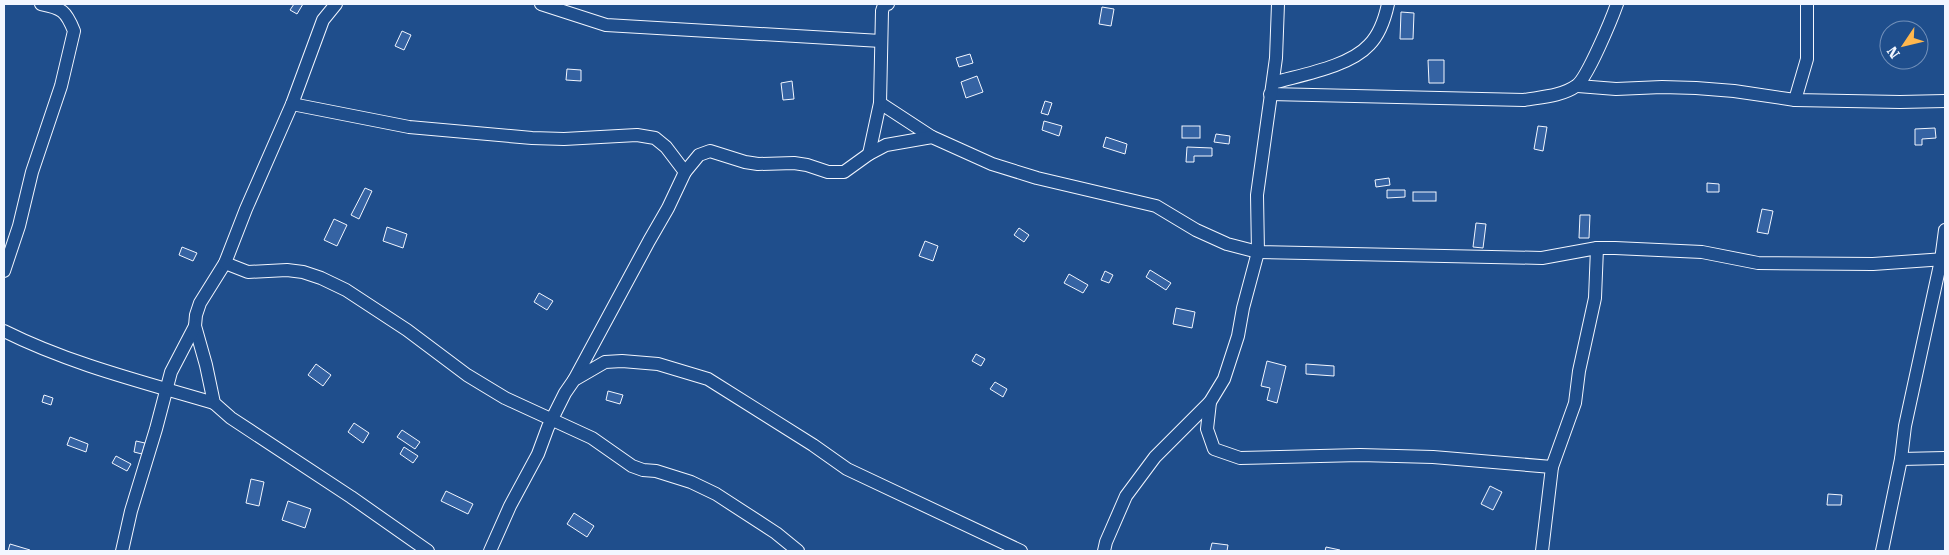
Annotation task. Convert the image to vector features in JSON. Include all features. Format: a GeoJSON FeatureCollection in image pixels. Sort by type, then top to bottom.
{"type":"FeatureCollection","features":[{"type":"Feature","properties":{"kind":"street"},"geometry":{"type":"LineString","coordinates":[[4,271],[19,226],[32,172],[61,86],[74,31],[65,14],[58,7],[41,4]]}},
{"type":"Feature","properties":{"kind":"street"},"geometry":{"type":"LineString","coordinates":[[214,403],[195,326],[196,315],[200,303],[225,263],[246,209],[292,104],[323,20],[336,4]]}},
{"type":"Feature","properties":{"kind":"street"},"geometry":{"type":"LineString","coordinates":[[541,4],[606,25],[880,41]]}},
{"type":"Feature","properties":{"kind":"street"},"geometry":{"type":"LineString","coordinates":[[869,154],[880,103],[882,11],[884,5],[888,4]]}},
{"type":"Feature","properties":{"kind":"street"},"geometry":{"type":"LineString","coordinates":[[1104,551],[1126,496],[1155,457],[1210,402],[1224,379],[1236,344],[1243,308],[1258,252],[1257,195],[1278,43],[1278,4]]}},
{"type":"Feature","properties":{"kind":"street"},"geometry":{"type":"LineString","coordinates":[[1272,88],[1357,56],[1370,45],[1378,31],[1388,4]]}},
{"type":"Feature","properties":{"kind":"street"},"geometry":{"type":"LineString","coordinates":[[1578,86],[1606,34],[1617,4]]}},
{"type":"Feature","properties":{"kind":"street"},"geometry":{"type":"LineString","coordinates":[[1795,100],[1807,60],[1807,4]]}},
{"type":"Feature","properties":{"kind":"street"},"geometry":{"type":"LineString","coordinates":[[1272,88],[1524,100],[1561,93],[1578,86],[1616,89],[1662,87],[1734,91],[1795,100],[1945,101]]}},
{"type":"Feature","properties":{"kind":"street"},"geometry":{"type":"LineString","coordinates":[[880,103],[932,137],[992,164],[1037,178],[1156,206],[1196,230],[1219,241],[1258,252],[1542,258],[1597,248],[1702,252],[1758,263],[1873,264],[1943,260]]}},
{"type":"Feature","properties":{"kind":"street"},"geometry":{"type":"LineString","coordinates":[[292,104],[409,127],[532,138],[637,135],[655,138],[666,147],[685,172]]}},
{"type":"Feature","properties":{"kind":"street"},"geometry":{"type":"LineString","coordinates":[[490,551],[510,506],[538,454],[565,393],[574,380],[668,208],[685,172],[699,154],[710,151],[745,162],[758,164],[794,163],[828,172],[844,172],[869,154],[886,145],[932,137]]}},
{"type":"Feature","properties":{"kind":"street"},"geometry":{"type":"LineString","coordinates":[[1882,551],[1901,459],[1905,426],[1943,260],[1945,230]]}},
{"type":"Feature","properties":{"kind":"street"},"geometry":{"type":"LineString","coordinates":[[1542,551],[1552,468],[1575,403],[1579,371],[1596,298],[1597,248]]}},
{"type":"Feature","properties":{"kind":"street"},"geometry":{"type":"LineString","coordinates":[[225,263],[248,272],[287,270],[303,272],[322,278],[346,290],[407,330],[467,375],[505,398],[592,438],[632,466],[691,482],[716,494],[776,533],[798,551]]}},
{"type":"Feature","properties":{"kind":"street"},"geometry":{"type":"LineString","coordinates":[[122,551],[131,511],[171,372],[195,326]]}},
{"type":"Feature","properties":{"kind":"street"},"geometry":{"type":"LineString","coordinates":[[4,331],[29,343],[85,364],[132,380],[214,403],[231,418],[351,497],[428,551]]}},
{"type":"Feature","properties":{"kind":"street"},"geometry":{"type":"LineString","coordinates":[[574,380],[605,362],[622,361],[658,364],[708,379],[813,445],[847,469],[1021,551]]}},
{"type":"Feature","properties":{"kind":"street"},"geometry":{"type":"LineString","coordinates":[[1210,402],[1207,428],[1214,449],[1240,458],[1360,455],[1433,457],[1552,468]]}},
{"type":"Feature","properties":{"kind":"street"},"geometry":{"type":"LineString","coordinates":[[1901,459],[1945,458]]}},
{"type":"Feature","properties":{"kind":"building"},"geometry":{"type":"Polygon","coordinates":[[[294,4],[303,4],[297,14],[290,10],[294,4]]]}},
{"type":"Feature","properties":{"kind":"building"},"geometry":{"type":"Polygon","coordinates":[[[1102,7],[1114,9],[1111,26],[1099,24],[1102,7]]]}},
{"type":"Feature","properties":{"kind":"building"},"geometry":{"type":"Polygon","coordinates":[[[1401,12],[1414,13],[1413,39],[1400,39],[1401,12]]]}},
{"type":"Feature","properties":{"kind":"building"},"geometry":{"type":"Polygon","coordinates":[[[402,31],[411,35],[404,50],[395,46],[402,31]]]}},
{"type":"Feature","properties":{"kind":"building"},"geometry":{"type":"Polygon","coordinates":[[[970,54],[973,63],[959,67],[956,58],[970,54]]]}},
{"type":"Feature","properties":{"kind":"building"},"geometry":{"type":"Polygon","coordinates":[[[1428,60],[1444,60],[1444,83],[1429,83],[1428,60]]]}},
{"type":"Feature","properties":{"kind":"building"},"geometry":{"type":"Polygon","coordinates":[[[567,69],[581,70],[581,81],[566,80],[567,69]]]}},
{"type":"Feature","properties":{"kind":"building"},"geometry":{"type":"Polygon","coordinates":[[[977,76],[983,92],[966,98],[961,82],[977,76]]]}},
{"type":"Feature","properties":{"kind":"building"},"geometry":{"type":"Polygon","coordinates":[[[792,81],[794,99],[783,100],[781,83],[792,81]]]}},
{"type":"Feature","properties":{"kind":"building"},"geometry":{"type":"Polygon","coordinates":[[[1045,101],[1052,103],[1048,115],[1041,113],[1045,101]]]}},
{"type":"Feature","properties":{"kind":"building"},"geometry":{"type":"Polygon","coordinates":[[[1044,121],[1062,126],[1059,136],[1042,130],[1044,121]]]}},
{"type":"Feature","properties":{"kind":"building"},"geometry":{"type":"Polygon","coordinates":[[[1182,126],[1200,126],[1200,138],[1182,138],[1182,126]]]}},
{"type":"Feature","properties":{"kind":"building"},"geometry":{"type":"Polygon","coordinates":[[[1538,126],[1547,127],[1543,151],[1534,149],[1538,126]]]}},
{"type":"Feature","properties":{"kind":"building"},"geometry":{"type":"Polygon","coordinates":[[[1935,128],[1936,138],[1922,139],[1922,145],[1915,145],[1915,129],[1935,128]]]}},
{"type":"Feature","properties":{"kind":"building"},"geometry":{"type":"Polygon","coordinates":[[[1216,134],[1230,136],[1229,144],[1214,142],[1216,134]]]}},
{"type":"Feature","properties":{"kind":"building"},"geometry":{"type":"Polygon","coordinates":[[[1106,137],[1127,144],[1125,154],[1103,147],[1106,137]]]}},
{"type":"Feature","properties":{"kind":"building"},"geometry":{"type":"Polygon","coordinates":[[[1187,147],[1212,148],[1212,156],[1194,156],[1194,162],[1186,162],[1187,147]]]}},
{"type":"Feature","properties":{"kind":"building"},"geometry":{"type":"Polygon","coordinates":[[[1389,178],[1390,185],[1376,187],[1375,180],[1389,178]]]}},
{"type":"Feature","properties":{"kind":"building"},"geometry":{"type":"Polygon","coordinates":[[[1707,183],[1719,184],[1719,192],[1707,192],[1707,183]]]}},
{"type":"Feature","properties":{"kind":"building"},"geometry":{"type":"Polygon","coordinates":[[[365,188],[372,191],[359,219],[351,215],[365,188]]]}},
{"type":"Feature","properties":{"kind":"building"},"geometry":{"type":"Polygon","coordinates":[[[1387,190],[1405,190],[1405,197],[1387,198],[1387,190]]]}},
{"type":"Feature","properties":{"kind":"building"},"geometry":{"type":"Polygon","coordinates":[[[1413,192],[1436,192],[1436,201],[1413,201],[1413,192]]]}},
{"type":"Feature","properties":{"kind":"building"},"geometry":{"type":"Polygon","coordinates":[[[1762,209],[1773,211],[1768,234],[1757,232],[1762,209]]]}},
{"type":"Feature","properties":{"kind":"building"},"geometry":{"type":"Polygon","coordinates":[[[1580,215],[1590,215],[1589,238],[1579,238],[1580,215]]]}},
{"type":"Feature","properties":{"kind":"building"},"geometry":{"type":"Polygon","coordinates":[[[334,219],[347,225],[337,246],[324,240],[334,219]]]}},
{"type":"Feature","properties":{"kind":"building"},"geometry":{"type":"Polygon","coordinates":[[[1476,223],[1486,224],[1483,248],[1473,247],[1476,223]]]}},
{"type":"Feature","properties":{"kind":"building"},"geometry":{"type":"Polygon","coordinates":[[[387,227],[407,234],[403,248],[383,241],[387,227]]]}},
{"type":"Feature","properties":{"kind":"building"},"geometry":{"type":"Polygon","coordinates":[[[1019,228],[1029,235],[1024,242],[1014,235],[1019,228]]]}},
{"type":"Feature","properties":{"kind":"building"},"geometry":{"type":"Polygon","coordinates":[[[925,241],[938,246],[933,261],[919,256],[925,241]]]}},
{"type":"Feature","properties":{"kind":"building"},"geometry":{"type":"Polygon","coordinates":[[[182,247],[197,253],[193,261],[179,255],[182,247]]]}},
{"type":"Feature","properties":{"kind":"building"},"geometry":{"type":"Polygon","coordinates":[[[1150,270],[1171,283],[1166,290],[1146,277],[1150,270]]]}},
{"type":"Feature","properties":{"kind":"building"},"geometry":{"type":"Polygon","coordinates":[[[1105,271],[1113,275],[1109,283],[1101,280],[1105,271]]]}},
{"type":"Feature","properties":{"kind":"building"},"geometry":{"type":"Polygon","coordinates":[[[1069,274],[1088,285],[1083,293],[1064,283],[1069,274]]]}},
{"type":"Feature","properties":{"kind":"building"},"geometry":{"type":"Polygon","coordinates":[[[539,293],[553,301],[547,310],[534,302],[539,293]]]}},
{"type":"Feature","properties":{"kind":"building"},"geometry":{"type":"Polygon","coordinates":[[[1176,308],[1195,312],[1192,328],[1173,324],[1176,308]]]}},
{"type":"Feature","properties":{"kind":"building"},"geometry":{"type":"Polygon","coordinates":[[[976,354],[985,359],[981,366],[972,361],[976,354]]]}},
{"type":"Feature","properties":{"kind":"building"},"geometry":{"type":"Polygon","coordinates":[[[1267,361],[1286,366],[1277,403],[1267,400],[1270,388],[1261,386],[1267,361]]]}},
{"type":"Feature","properties":{"kind":"building"},"geometry":{"type":"Polygon","coordinates":[[[316,364],[331,375],[323,386],[308,375],[316,364]]]}},
{"type":"Feature","properties":{"kind":"building"},"geometry":{"type":"Polygon","coordinates":[[[1306,364],[1334,366],[1334,376],[1306,374],[1306,364]]]}},
{"type":"Feature","properties":{"kind":"building"},"geometry":{"type":"Polygon","coordinates":[[[995,382],[1007,389],[1003,397],[990,389],[995,382]]]}},
{"type":"Feature","properties":{"kind":"building"},"geometry":{"type":"Polygon","coordinates":[[[608,391],[623,395],[620,404],[606,400],[608,391]]]}},
{"type":"Feature","properties":{"kind":"building"},"geometry":{"type":"Polygon","coordinates":[[[44,395],[53,398],[51,405],[42,402],[44,395]]]}},
{"type":"Feature","properties":{"kind":"building"},"geometry":{"type":"Polygon","coordinates":[[[354,423],[369,433],[363,443],[348,432],[354,423]]]}},
{"type":"Feature","properties":{"kind":"building"},"geometry":{"type":"Polygon","coordinates":[[[402,430],[420,442],[415,449],[397,437],[402,430]]]}},
{"type":"Feature","properties":{"kind":"building"},"geometry":{"type":"Polygon","coordinates":[[[70,437],[88,444],[86,452],[67,445],[70,437]]]}},
{"type":"Feature","properties":{"kind":"building"},"geometry":{"type":"Polygon","coordinates":[[[136,441],[145,443],[142,454],[134,452],[136,441]]]}},
{"type":"Feature","properties":{"kind":"building"},"geometry":{"type":"Polygon","coordinates":[[[404,447],[418,456],[413,463],[400,454],[404,447]]]}},
{"type":"Feature","properties":{"kind":"building"},"geometry":{"type":"Polygon","coordinates":[[[116,456],[131,464],[127,471],[112,463],[116,456]]]}},
{"type":"Feature","properties":{"kind":"building"},"geometry":{"type":"Polygon","coordinates":[[[251,479],[264,482],[259,506],[246,503],[251,479]]]}},
{"type":"Feature","properties":{"kind":"building"},"geometry":{"type":"Polygon","coordinates":[[[1490,486],[1502,492],[1493,510],[1481,504],[1490,486]]]}},
{"type":"Feature","properties":{"kind":"building"},"geometry":{"type":"Polygon","coordinates":[[[446,491],[473,504],[468,514],[441,501],[446,491]]]}},
{"type":"Feature","properties":{"kind":"building"},"geometry":{"type":"Polygon","coordinates":[[[1828,494],[1842,495],[1841,505],[1827,505],[1828,494]]]}},
{"type":"Feature","properties":{"kind":"building"},"geometry":{"type":"Polygon","coordinates":[[[288,501],[311,509],[305,528],[282,520],[288,501]]]}},
{"type":"Feature","properties":{"kind":"building"},"geometry":{"type":"Polygon","coordinates":[[[574,513],[594,526],[587,537],[567,524],[574,513]]]}},
{"type":"Feature","properties":{"kind":"building"},"geometry":{"type":"Polygon","coordinates":[[[1212,543],[1228,545],[1227,551],[1210,551],[1212,543]]]}},
{"type":"Feature","properties":{"kind":"building"},"geometry":{"type":"Polygon","coordinates":[[[10,544],[30,550],[30,551],[8,551],[10,544]]]}},
{"type":"Feature","properties":{"kind":"building"},"geometry":{"type":"Polygon","coordinates":[[[1326,547],[1340,550],[1340,551],[1325,551],[1326,547]]]}}]}
